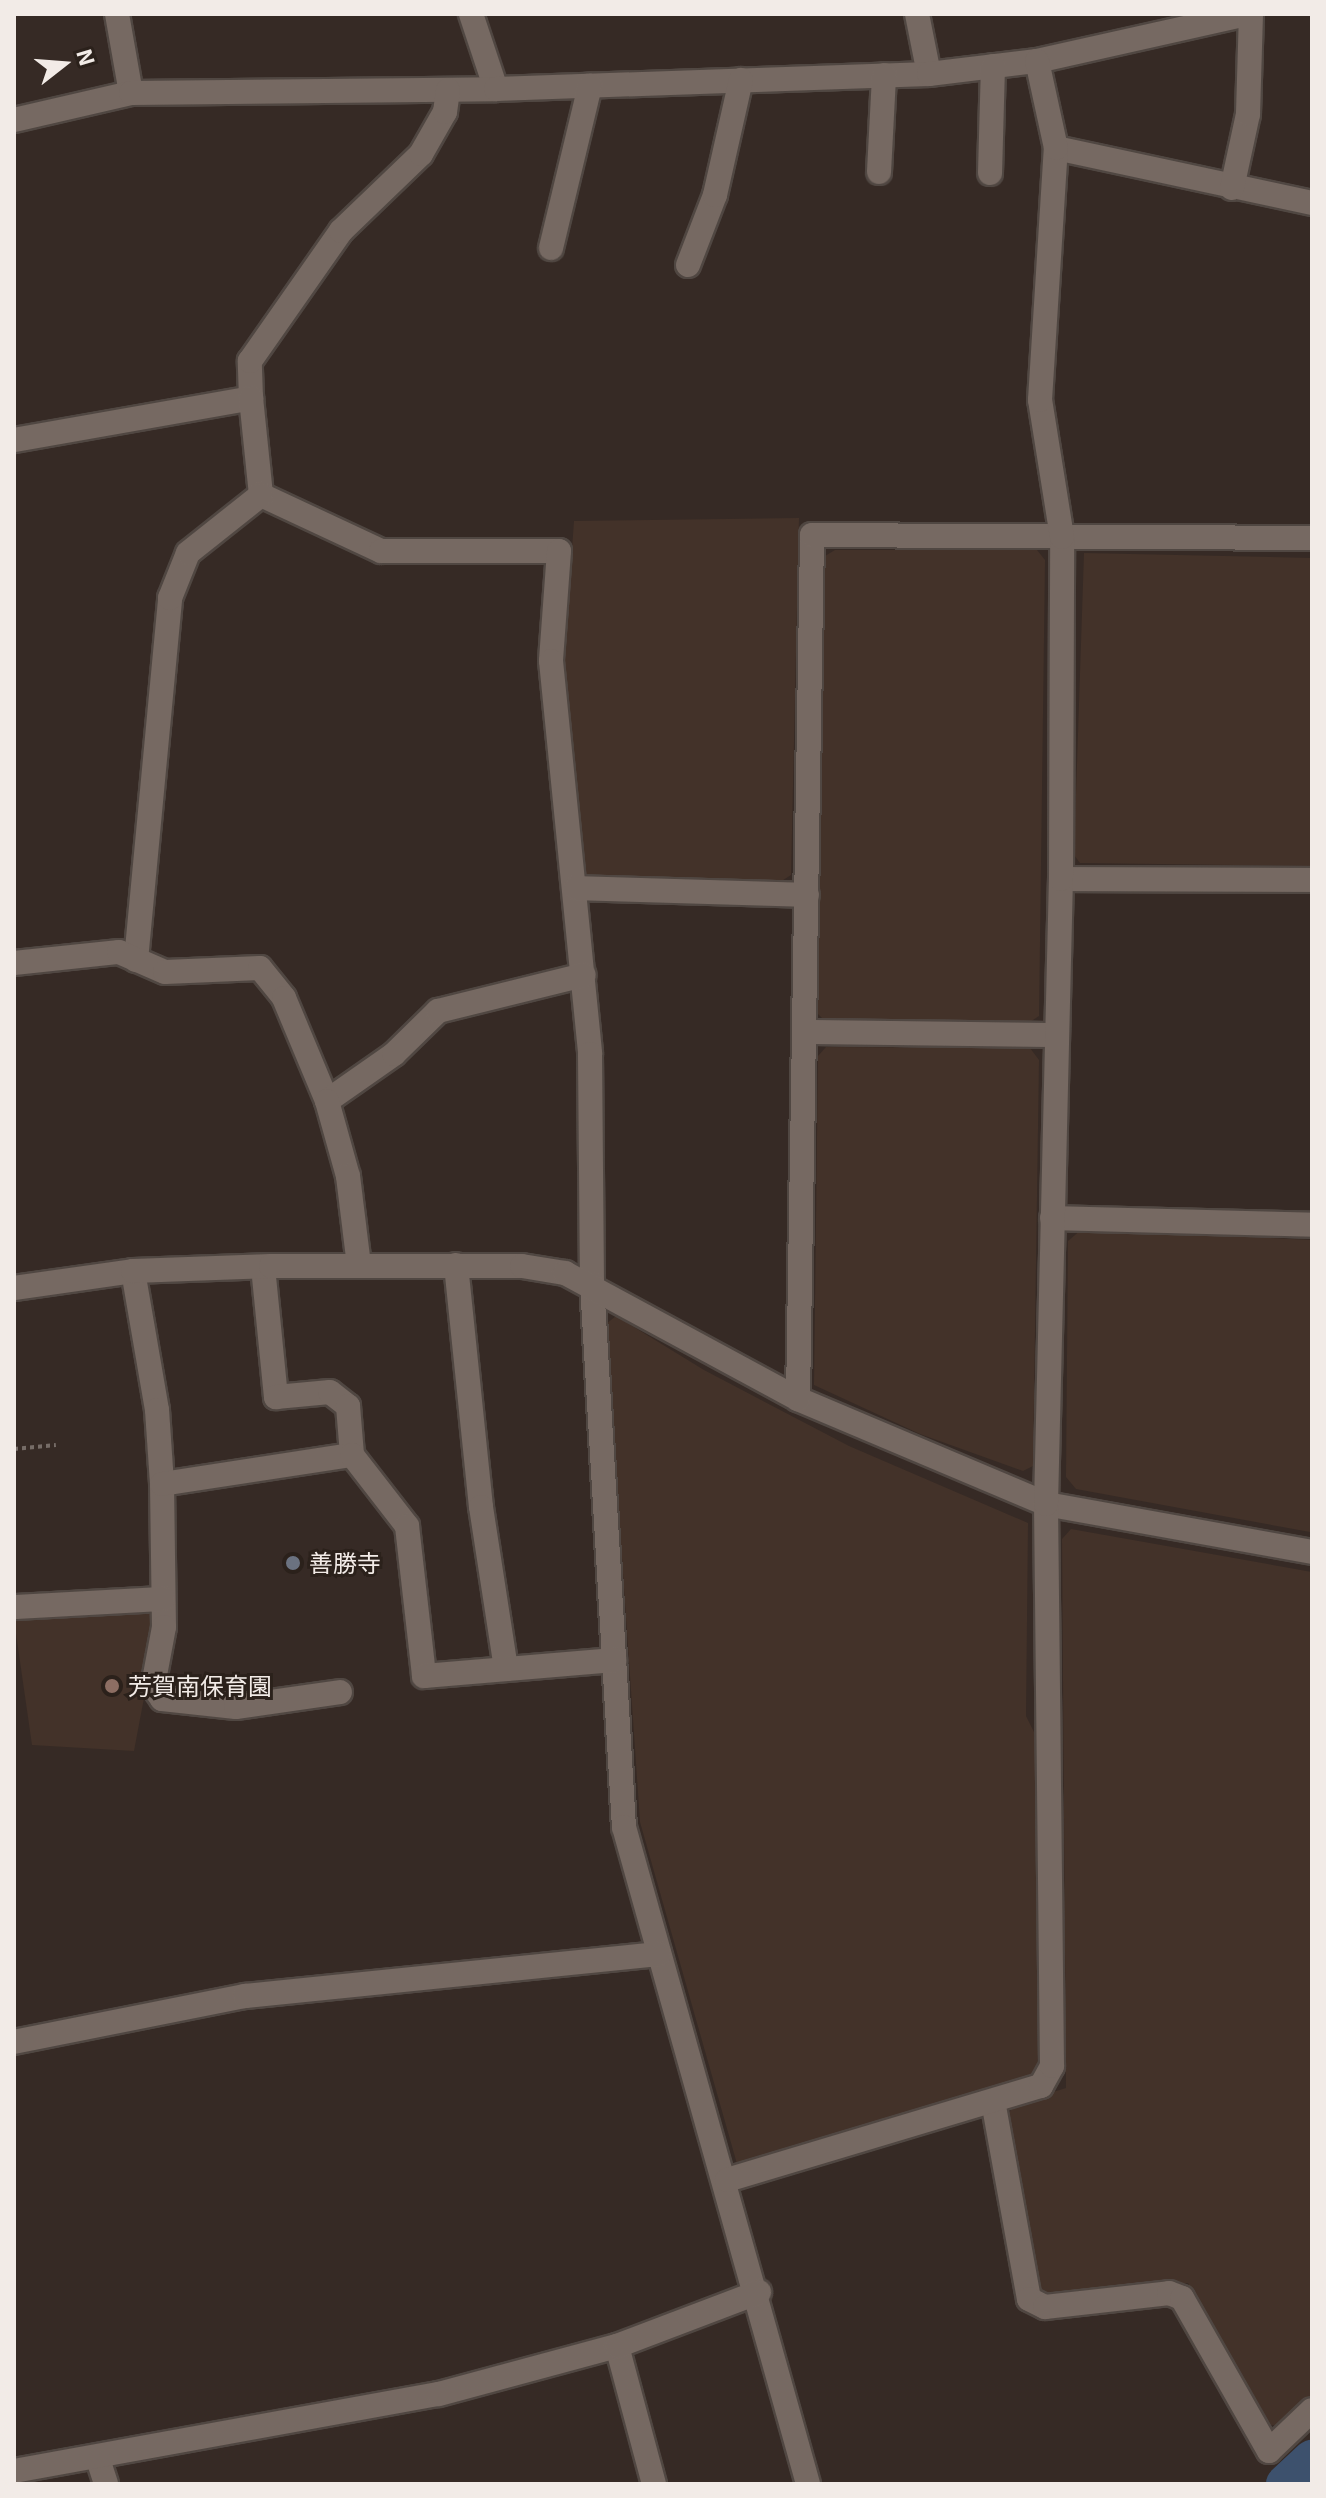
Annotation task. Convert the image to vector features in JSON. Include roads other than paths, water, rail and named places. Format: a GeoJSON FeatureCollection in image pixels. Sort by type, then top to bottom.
{"type":"FeatureCollection","features":[{"type":"Feature","properties":{"kind":"street"},"geometry":{"type":"LineString","coordinates":[[117,14],[131,93]]}},
{"type":"Feature","properties":{"kind":"street"},"geometry":{"type":"LineString","coordinates":[[471,14],[496,89]]}},
{"type":"Feature","properties":{"kind":"street"},"geometry":{"type":"LineString","coordinates":[[917,14],[929,74]]}},
{"type":"Feature","properties":{"kind":"street"},"geometry":{"type":"LineString","coordinates":[[14,120],[131,93],[496,89],[929,74],[1037,61],[1237,14],[1250,14],[1248,114],[1232,188]]}},
{"type":"Feature","properties":{"kind":"street"},"geometry":{"type":"LineString","coordinates":[[727,2180],[1041,2086],[1052,2066],[1046,1504],[1061,879],[1062,537],[1040,400],[1056,148],[1037,61]]}},
{"type":"Feature","properties":{"kind":"street"},"geometry":{"type":"LineString","coordinates":[[990,173],[993,66]]}},
{"type":"Feature","properties":{"kind":"street"},"geometry":{"type":"LineString","coordinates":[[879,172],[884,75]]}},
{"type":"Feature","properties":{"kind":"street"},"geometry":{"type":"LineString","coordinates":[[688,265],[715,195],[741,80]]}},
{"type":"Feature","properties":{"kind":"street"},"geometry":{"type":"LineString","coordinates":[[551,248],[590,86]]}},
{"type":"Feature","properties":{"kind":"street"},"geometry":{"type":"LineString","coordinates":[[261,495],[250,361],[341,231],[421,154],[445,112],[448,90]]}},
{"type":"Feature","properties":{"kind":"street"},"geometry":{"type":"LineString","coordinates":[[1056,148],[1312,203]]}},
{"type":"Feature","properties":{"kind":"street"},"geometry":{"type":"LineString","coordinates":[[14,440],[251,398]]}},
{"type":"Feature","properties":{"kind":"street"},"geometry":{"type":"LineString","coordinates":[[261,495],[381,551],[559,551],[551,661],[584,975],[592,1284],[624,1827],[759,2292],[808,2484]]}},
{"type":"Feature","properties":{"kind":"street"},"geometry":{"type":"LineString","coordinates":[[136,960],[170,598],[188,553],[261,495]]}},
{"type":"Feature","properties":{"kind":"street"},"geometry":{"type":"LineString","coordinates":[[798,1399],[812,535],[1312,538]]}},
{"type":"Feature","properties":{"kind":"street"},"geometry":{"type":"LineString","coordinates":[[1061,879],[1312,880]]}},
{"type":"Feature","properties":{"kind":"street"},"geometry":{"type":"LineString","coordinates":[[576,888],[807,895]]}},
{"type":"Feature","properties":{"kind":"street"},"geometry":{"type":"LineString","coordinates":[[14,963],[119,952],[165,972],[260,968],[284,998],[327,1101],[348,1176],[359,1265]]}},
{"type":"Feature","properties":{"kind":"street"},"geometry":{"type":"LineString","coordinates":[[327,1101],[394,1054],[438,1011],[584,975]]}},
{"type":"Feature","properties":{"kind":"street"},"geometry":{"type":"LineString","coordinates":[[805,1032],[1057,1035]]}},
{"type":"Feature","properties":{"kind":"street"},"geometry":{"type":"LineString","coordinates":[[1052,1218],[1312,1225]]}},
{"type":"Feature","properties":{"kind":"street"},"geometry":{"type":"LineString","coordinates":[[14,1288],[133,1271],[359,1265],[522,1266],[592,1284],[798,1399],[1046,1504],[1312,1552]]}},
{"type":"Feature","properties":{"kind":"street"},"geometry":{"type":"LineString","coordinates":[[456,1265],[481,1507],[506,1669]]}},
{"type":"Feature","properties":{"kind":"street"},"geometry":{"type":"LineString","coordinates":[[263,1267],[276,1397],[330,1392],[348,1406],[352,1455],[407,1526],[424,1676],[614,1660]]}},
{"type":"Feature","properties":{"kind":"street"},"geometry":{"type":"LineString","coordinates":[[133,1271],[157,1410],[162,1484],[164,1627],[153,1686],[162,1699],[236,1707],[340,1692]]}},
{"type":"Feature","properties":{"kind":"street"},"geometry":{"type":"LineString","coordinates":[[162,1484],[352,1455]]}},
{"type":"Feature","properties":{"kind":"street"},"geometry":{"type":"LineString","coordinates":[[14,1607],[163,1599]]}},
{"type":"Feature","properties":{"kind":"street"},"geometry":{"type":"LineString","coordinates":[[14,2042],[245,1996],[659,1954]]}},
{"type":"Feature","properties":{"kind":"street"},"geometry":{"type":"LineString","coordinates":[[993,2101],[1029,2299],[1045,2307],[1169,2293],[1182,2298],[1269,2451],[1312,2410]]}},
{"type":"Feature","properties":{"kind":"street"},"geometry":{"type":"LineString","coordinates":[[14,2471],[98,2459],[439,2394],[617,2346],[759,2292]]}},
{"type":"Feature","properties":{"kind":"street"},"geometry":{"type":"LineString","coordinates":[[617,2346],[654,2484]]}},
{"type":"Feature","properties":{"kind":"street"},"geometry":{"type":"LineString","coordinates":[[98,2459],[106,2484]]}},
{"type":"Feature","properties":{"kind":"waterway"},"geometry":{"type":"LineString","coordinates":[[1285,2484],[1312,2459]]}},
{"type":"Feature","properties":{"kind":"place","name":"善勝寺"},"geometry":{"type":"Point","coordinates":[293,1563]}},
{"type":"Feature","properties":{"kind":"place","name":"芳賀南保育園"},"geometry":{"type":"Point","coordinates":[112,1686]}}]}
